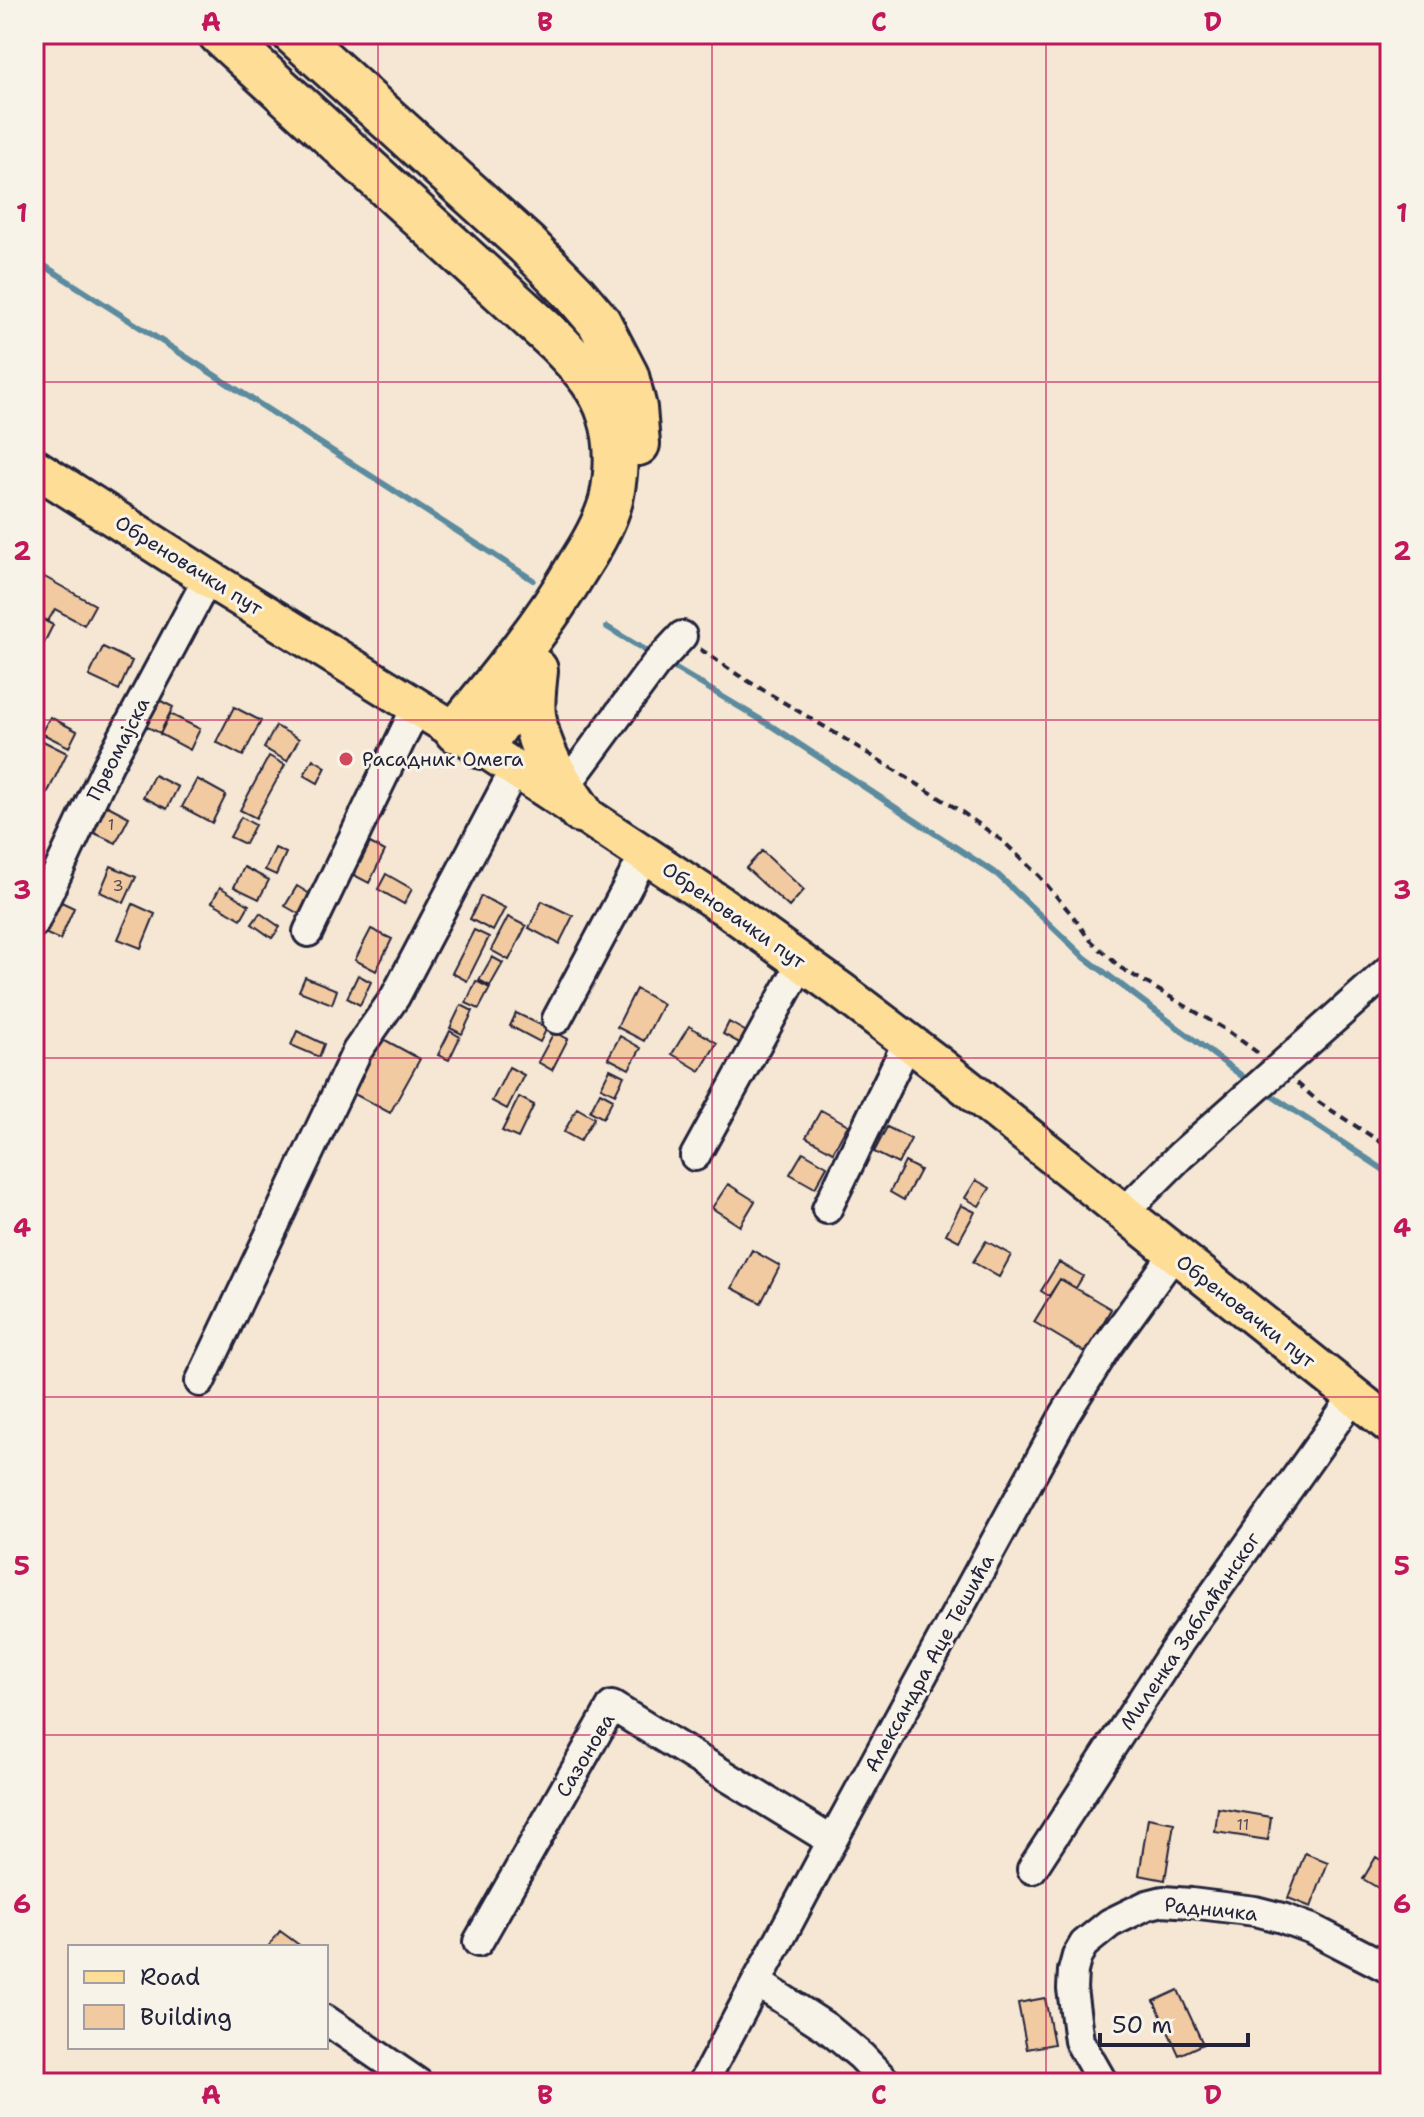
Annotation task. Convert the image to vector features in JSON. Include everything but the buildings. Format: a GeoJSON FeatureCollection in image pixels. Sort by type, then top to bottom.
{"type":"FeatureCollection","features":[{"type":"Feature","properties":{"kind":"highway"},"geometry":{"type":"LineString","coordinates":[[220,34],[557,342],[599,389],[610,415],[616,474],[610,503],[595,538],[525,648],[485,749]]}},
{"type":"Feature","properties":{"kind":"highway"},"geometry":{"type":"LineString","coordinates":[[294,34],[527,245],[575,294],[599,322],[627,376],[635,408],[638,450],[630,496],[619,528],[604,558],[485,749]]}},
{"type":"Feature","properties":{"kind":"highway"},"geometry":{"type":"LineString","coordinates":[[536,670],[534,714],[544,749],[570,797]]}},
{"type":"Feature","properties":{"kind":"main road","name":"Обреновачки пут"},"geometry":{"type":"LineString","coordinates":[[34,467],[485,749],[570,797],[908,1041],[1390,1425]]}},
{"type":"Feature","properties":{"kind":"street","name":"Првомајска"},"geometry":{"type":"LineString","coordinates":[[34,923],[108,765],[208,578]]}},
{"type":"Feature","properties":{"kind":"street"},"geometry":{"type":"LineString","coordinates":[[570,797],[576,772],[669,650]]}},
{"type":"Feature","properties":{"kind":"street"},"geometry":{"type":"LineString","coordinates":[[308,932],[417,706]]}},
{"type":"Feature","properties":{"kind":"street"},"geometry":{"type":"LineString","coordinates":[[200,1382],[357,1051],[395,997],[485,749]]}},
{"type":"Feature","properties":{"kind":"street"},"geometry":{"type":"LineString","coordinates":[[557,1019],[645,854]]}},
{"type":"Feature","properties":{"kind":"street"},"geometry":{"type":"LineString","coordinates":[[695,1156],[802,962]]}},
{"type":"Feature","properties":{"kind":"street"},"geometry":{"type":"LineString","coordinates":[[1124,1212],[1181,1155],[1390,969]]}},
{"type":"Feature","properties":{"kind":"street"},"geometry":{"type":"LineString","coordinates":[[827,1209],[908,1041]]}},
{"type":"Feature","properties":{"kind":"street","name":"Александра Аце Тешића"},"geometry":{"type":"LineString","coordinates":[[703,2083],[1065,1414],[1107,1347],[1174,1254]]}},
{"type":"Feature","properties":{"kind":"street","name":"Миленка Заблаћанског"},"geometry":{"type":"LineString","coordinates":[[1032,1869],[1179,1643],[1354,1396]]}},
{"type":"Feature","properties":{"kind":"street","name":"Сазонова"},"geometry":{"type":"LineString","coordinates":[[478,1942],[612,1706],[832,1841]]}},
{"type":"Feature","properties":{"kind":"street","name":"Радничка"},"geometry":{"type":"LineString","coordinates":[[1103,2083],[1079,2041],[1072,1989],[1073,1971],[1084,1944],[1110,1923],[1147,1905],[1163,1901],[1191,1903],[1255,1911],[1282,1918],[1312,1929],[1390,1969]]}},
{"type":"Feature","properties":{"kind":"street"},"geometry":{"type":"LineString","coordinates":[[758,1983],[826,2027],[887,2083]]}},
{"type":"Feature","properties":{"kind":"street"},"geometry":{"type":"LineString","coordinates":[[328,2021],[418,2083]]}},
{"type":"Feature","properties":{"kind":"path"},"geometry":{"type":"LineString","coordinates":[[669,650],[738,675],[959,810],[1004,842],[1040,877],[1088,938],[1121,968],[1228,1031],[1320,1103],[1390,1148]]}},
{"type":"Feature","properties":{"kind":"waterway"},"geometry":{"type":"LineString","coordinates":[[34,259],[533,580]]}},
{"type":"Feature","properties":{"kind":"waterway"},"geometry":{"type":"LineString","coordinates":[[607,627],[653,655]]}},
{"type":"Feature","properties":{"kind":"waterway"},"geometry":{"type":"LineString","coordinates":[[666,663],[773,727],[998,875],[1084,957],[1250,1082]]}},
{"type":"Feature","properties":{"kind":"waterway"},"geometry":{"type":"LineString","coordinates":[[1266,1092],[1390,1174]]}},
{"type":"Feature","properties":{"kind":"place","name":"Расадник Омега"},"geometry":{"type":"Point","coordinates":[346,759]}}]}
